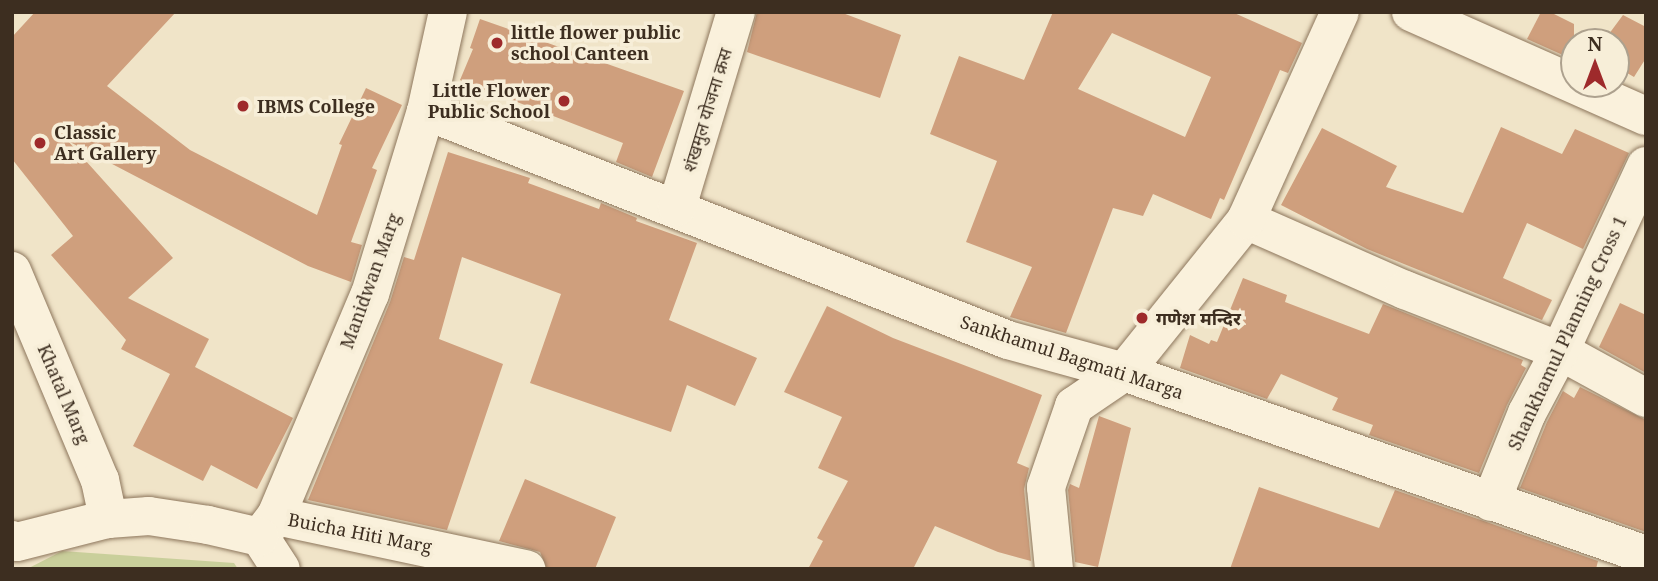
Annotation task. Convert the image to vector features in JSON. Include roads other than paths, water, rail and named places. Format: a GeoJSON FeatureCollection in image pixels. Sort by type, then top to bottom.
{"type":"FeatureCollection","features":[{"type":"Feature","properties":{"kind":"street","name":"Manidwan Marg"},"geometry":{"type":"LineString","coordinates":[[268,526],[370,294],[426,111],[448,12]]}},
{"type":"Feature","properties":{"kind":"street","name":"शंखमुल योजना क्रस"},"geometry":{"type":"LineString","coordinates":[[677,207],[736,12]]}},
{"type":"Feature","properties":{"kind":"street"},"geometry":{"type":"LineString","coordinates":[[1054,569],[1046,487],[1074,406],[1124,372],[1246,220],[1340,12]]}},
{"type":"Feature","properties":{"kind":"street"},"geometry":{"type":"LineString","coordinates":[[1411,12],[1646,116]]}},
{"type":"Feature","properties":{"kind":"street","name":"Sankhamul Bagmati Marga"},"geometry":{"type":"LineString","coordinates":[[426,111],[677,207],[1008,340],[1124,372],[1646,555]]}},
{"type":"Feature","properties":{"kind":"street","name":"Shankhamul Planning Cross 1"},"geometry":{"type":"LineString","coordinates":[[1491,502],[1527,413],[1560,351],[1646,166]]}},
{"type":"Feature","properties":{"kind":"street"},"geometry":{"type":"LineString","coordinates":[[1246,220],[1405,290],[1560,351],[1646,398]]}},
{"type":"Feature","properties":{"kind":"street","name":"Khatal Marg"},"geometry":{"type":"LineString","coordinates":[[12,271],[100,480],[108,519]]}},
{"type":"Feature","properties":{"kind":"street","name":"Buicha Hiti Marg"},"geometry":{"type":"LineString","coordinates":[[14,543],[108,519],[149,516],[268,526],[526,569]]}},
{"type":"Feature","properties":{"kind":"street"},"geometry":{"type":"LineString","coordinates":[[268,526],[281,569]]}},
{"type":"Feature","properties":{"kind":"place","name":"little flower public school Canteen"},"geometry":{"type":"Point","coordinates":[497,43]}},
{"type":"Feature","properties":{"kind":"place","name":"Little Flower Public School"},"geometry":{"type":"Point","coordinates":[564,101]}},
{"type":"Feature","properties":{"kind":"place","name":"IBMS College"},"geometry":{"type":"Point","coordinates":[243,106]}},
{"type":"Feature","properties":{"kind":"place","name":"Classic Art Gallery"},"geometry":{"type":"Point","coordinates":[40,143]}},
{"type":"Feature","properties":{"kind":"place","name":"गणेश मन्दिर"},"geometry":{"type":"Point","coordinates":[1142,318]}}]}
